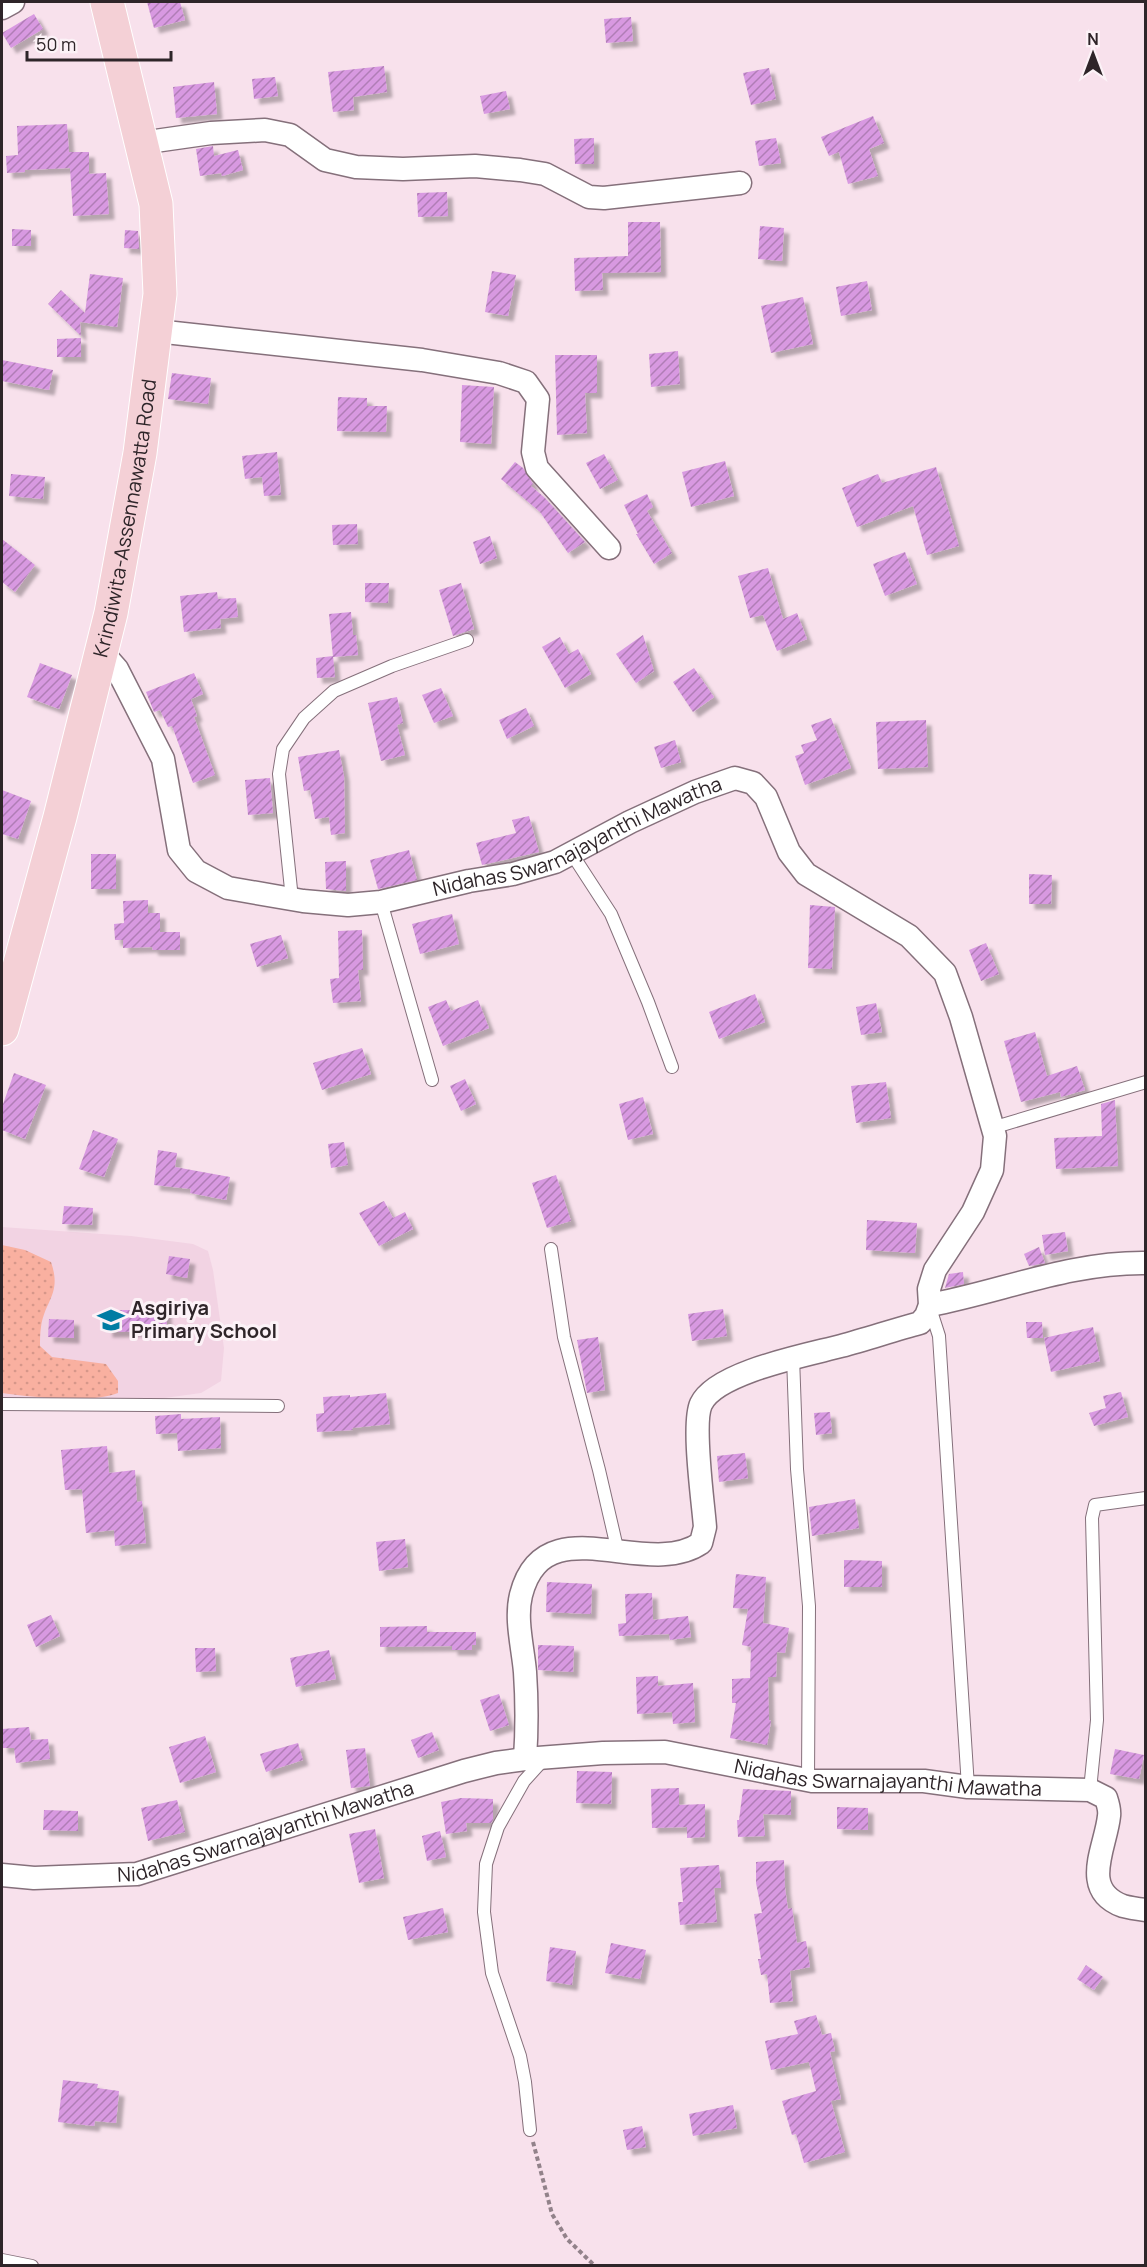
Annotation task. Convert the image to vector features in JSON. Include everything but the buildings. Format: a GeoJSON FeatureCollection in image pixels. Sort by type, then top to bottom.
{"type":"FeatureCollection","features":[{"type":"Feature","properties":{"kind":"main road","name":"Krindiwita-Assennawatta Road"},"geometry":{"type":"LineString","coordinates":[[2,1029],[60,817],[111,613],[140,453],[160,294],[156,204],[107,2]]}},
{"type":"Feature","properties":{"kind":"street"},"geometry":{"type":"LineString","coordinates":[[2,8],[13,2]]}},
{"type":"Feature","properties":{"kind":"street"},"geometry":{"type":"LineString","coordinates":[[141,142],[211,133],[265,130],[290,135],[325,160],[356,167],[403,169],[475,166],[520,170],[545,174],[589,197],[604,198],[740,183]]}},
{"type":"Feature","properties":{"kind":"street"},"geometry":{"type":"LineString","coordinates":[[156,331],[422,360],[500,373],[526,382],[538,399],[533,452],[537,468],[609,548]]}},
{"type":"Feature","properties":{"kind":"street","name":"Nidahas Swarnajayanthi Mawatha"},"geometry":{"type":"LineString","coordinates":[[102,652],[117,669],[163,759],[179,850],[196,871],[228,888],[292,899],[348,905],[381,902],[469,881],[513,874],[555,862],[630,822],[695,792],[735,778],[753,783],[766,797],[789,852],[806,874],[909,936],[945,973],[967,1038],[995,1136],[992,1170],[973,1212],[935,1270],[929,1289],[930,1305]]}},
{"type":"Feature","properties":{"kind":"street"},"geometry":{"type":"LineString","coordinates":[[535,1759],[519,1624],[521,1595],[530,1574],[538,1562],[552,1552],[580,1548],[662,1556],[691,1550],[701,1543],[705,1527],[697,1424],[700,1406],[708,1393],[730,1379],[794,1357],[842,1346],[920,1323],[926,1316],[930,1305],[1070,1269],[1122,1263],[1146,1263]]}},
{"type":"Feature","properties":{"kind":"street","name":"Nidahas Swarnajayanthi Mawatha"},"geometry":{"type":"LineString","coordinates":[[2,1875],[34,1878],[137,1874],[464,1771],[496,1763],[603,1753],[665,1752],[808,1780],[924,1781],[968,1787],[1090,1790]]}},
{"type":"Feature","properties":{"kind":"street"},"geometry":{"type":"LineString","coordinates":[[1090,1790],[1106,1798],[1110,1813],[1107,1833],[1097,1862],[1098,1882],[1105,1895],[1122,1906],[1146,1910]]}},
{"type":"Feature","properties":{"kind":"lane"},"geometry":{"type":"LineString","coordinates":[[292,899],[279,774],[283,749],[304,718],[334,691],[392,666],[467,640]]}},
{"type":"Feature","properties":{"kind":"lane"},"geometry":{"type":"LineString","coordinates":[[572,854],[611,914],[672,1067]]}},
{"type":"Feature","properties":{"kind":"lane"},"geometry":{"type":"LineString","coordinates":[[381,902],[432,1080]]}},
{"type":"Feature","properties":{"kind":"lane"},"geometry":{"type":"LineString","coordinates":[[992,1128],[1146,1082]]}},
{"type":"Feature","properties":{"kind":"lane"},"geometry":{"type":"LineString","coordinates":[[551,1249],[564,1337],[618,1552]]}},
{"type":"Feature","properties":{"kind":"lane"},"geometry":{"type":"LineString","coordinates":[[930,1305],[939,1336],[968,1787]]}},
{"type":"Feature","properties":{"kind":"lane"},"geometry":{"type":"LineString","coordinates":[[794,1357],[797,1469],[809,1606],[808,1780]]}},
{"type":"Feature","properties":{"kind":"lane"},"geometry":{"type":"LineString","coordinates":[[2,1404],[278,1406]]}},
{"type":"Feature","properties":{"kind":"lane"},"geometry":{"type":"LineString","coordinates":[[1090,1790],[1097,1720],[1092,1518],[1095,1505],[1146,1498]]}},
{"type":"Feature","properties":{"kind":"lane"},"geometry":{"type":"LineString","coordinates":[[530,2130],[520,2056],[492,1973],[484,1900],[486,1864],[498,1827],[535,1759]]}},
{"type":"Feature","properties":{"kind":"lane"},"geometry":{"type":"LineString","coordinates":[[2,2260],[32,2265]]}},
{"type":"Feature","properties":{"kind":"path"},"geometry":{"type":"LineString","coordinates":[[530,2130],[552,2214],[567,2239],[596,2265]]}},
{"type":"Feature","properties":{"kind":"shaded area","name":"Asgiriya Primary School"},"geometry":{"type":"Polygon","coordinates":[[[2,1227],[131,1236],[193,1244],[208,1251],[213,1270],[224,1348],[221,1381],[201,1393],[150,1400],[2,1399],[2,1227]]]}},
{"type":"Feature","properties":{"kind":"shaded area"},"geometry":{"type":"Polygon","coordinates":[[[2,1245],[25,1250],[51,1262],[55,1282],[54,1290],[43,1318],[40,1346],[52,1357],[106,1364],[118,1381],[118,1393],[77,1399],[2,1393],[2,1245]]]}},
{"type":"Feature","properties":{"kind":"place","name":"Asgiriya Primary School"},"geometry":{"type":"Point","coordinates":[111,1320]}}]}
